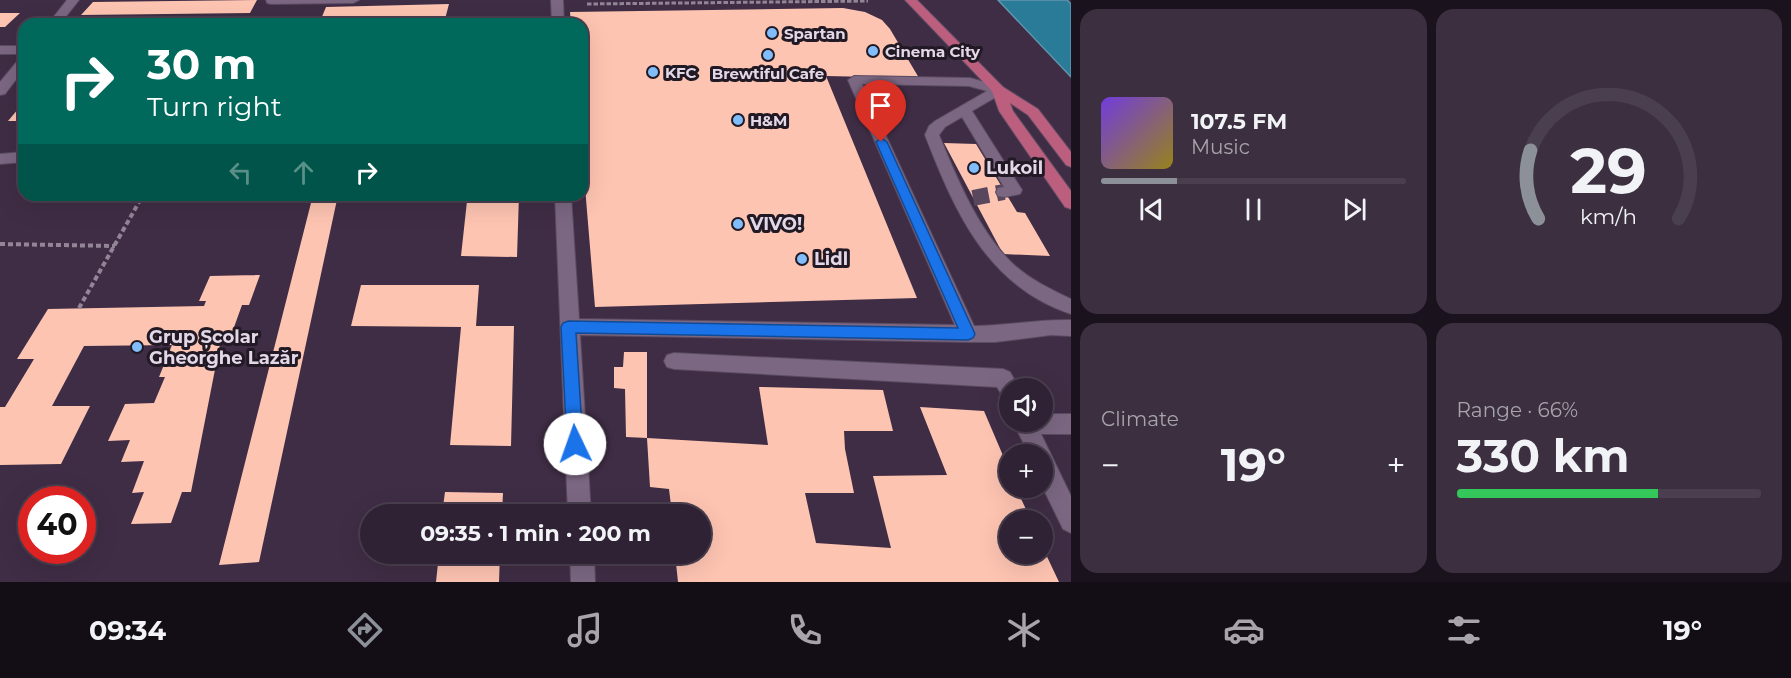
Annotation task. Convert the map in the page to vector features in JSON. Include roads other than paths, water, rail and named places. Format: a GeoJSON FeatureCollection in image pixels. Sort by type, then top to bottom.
{"type":"FeatureCollection","features":[{"type":"Feature","properties":{"kind":"main road"},"geometry":{"type":"LineString","coordinates":[[911,0],[998,90],[1033,112],[1071,162]]}},
{"type":"Feature","properties":{"kind":"main road"},"geometry":{"type":"LineString","coordinates":[[998,90],[1006,111],[1071,202]]}},
{"type":"Feature","properties":{"kind":"street"},"geometry":{"type":"LineString","coordinates":[[59,18],[73,0]]}},
{"type":"Feature","properties":{"kind":"street"},"geometry":{"type":"LineString","coordinates":[[271,1],[353,0]]}},
{"type":"Feature","properties":{"kind":"street"},"geometry":{"type":"LineString","coordinates":[[557,0],[558,18]]}},
{"type":"Feature","properties":{"kind":"street"},"geometry":{"type":"LineString","coordinates":[[0,50],[18,50]]}},
{"type":"Feature","properties":{"kind":"street"},"geometry":{"type":"LineString","coordinates":[[0,91],[18,68]]}},
{"type":"Feature","properties":{"kind":"street"},"geometry":{"type":"LineString","coordinates":[[968,334],[854,81],[970,82],[998,90]]}},
{"type":"Feature","properties":{"kind":"street"},"geometry":{"type":"LineString","coordinates":[[998,90],[940,124],[934,129],[932,135],[968,199],[993,255],[1038,291],[1071,307]]}},
{"type":"Feature","properties":{"kind":"street"},"geometry":{"type":"LineString","coordinates":[[965,111],[1014,190],[1004,192]]}},
{"type":"Feature","properties":{"kind":"street"},"geometry":{"type":"LineString","coordinates":[[0,159],[18,158]]}},
{"type":"Feature","properties":{"kind":"street"},"geometry":{"type":"LineString","coordinates":[[563,201],[578,504]]}},
{"type":"Feature","properties":{"kind":"street"},"geometry":{"type":"LineString","coordinates":[[568,327],[968,334],[995,334],[1051,327],[1071,328]]}},
{"type":"Feature","properties":{"kind":"street"},"geometry":{"type":"LineString","coordinates":[[674,361],[1003,378]]}},
{"type":"Feature","properties":{"kind":"street"},"geometry":{"type":"LineString","coordinates":[[1053,424],[1071,424]]}},
{"type":"Feature","properties":{"kind":"street"},"geometry":{"type":"LineString","coordinates":[[1053,483],[1071,521]]}},
{"type":"Feature","properties":{"kind":"street"},"geometry":{"type":"LineString","coordinates":[[582,564],[583,582]]}},
{"type":"Feature","properties":{"kind":"water"},"geometry":{"type":"Polygon","coordinates":[[[998,0],[1067,0],[1071,4],[1071,77],[998,0]]]}},
{"type":"Feature","properties":{"kind":"tunnel"},"geometry":{"type":"LineString","coordinates":[[973,198],[1004,192]]}},
{"type":"Feature","properties":{"kind":"place","name":"Spartan"},"geometry":{"type":"Point","coordinates":[772,33]}},
{"type":"Feature","properties":{"kind":"place","name":"Cinema City"},"geometry":{"type":"Point","coordinates":[873,51]}},
{"type":"Feature","properties":{"kind":"place","name":"Brewtiful Cafe"},"geometry":{"type":"Point","coordinates":[768,55]}},
{"type":"Feature","properties":{"kind":"place","name":"KFC"},"geometry":{"type":"Point","coordinates":[653,72]}},
{"type":"Feature","properties":{"kind":"place","name":"H&M"},"geometry":{"type":"Point","coordinates":[738,120]}},
{"type":"Feature","properties":{"kind":"place","name":"Lukoil"},"geometry":{"type":"Point","coordinates":[974,168]}},
{"type":"Feature","properties":{"kind":"place","name":"VIVO!"},"geometry":{"type":"Point","coordinates":[738,224]}},
{"type":"Feature","properties":{"kind":"place","name":"Lidl"},"geometry":{"type":"Point","coordinates":[802,259]}},
{"type":"Feature","properties":{"kind":"place","name":"Grup Școlar Gheorghe Lazăr"},"geometry":{"type":"Point","coordinates":[137,347]}}]}
